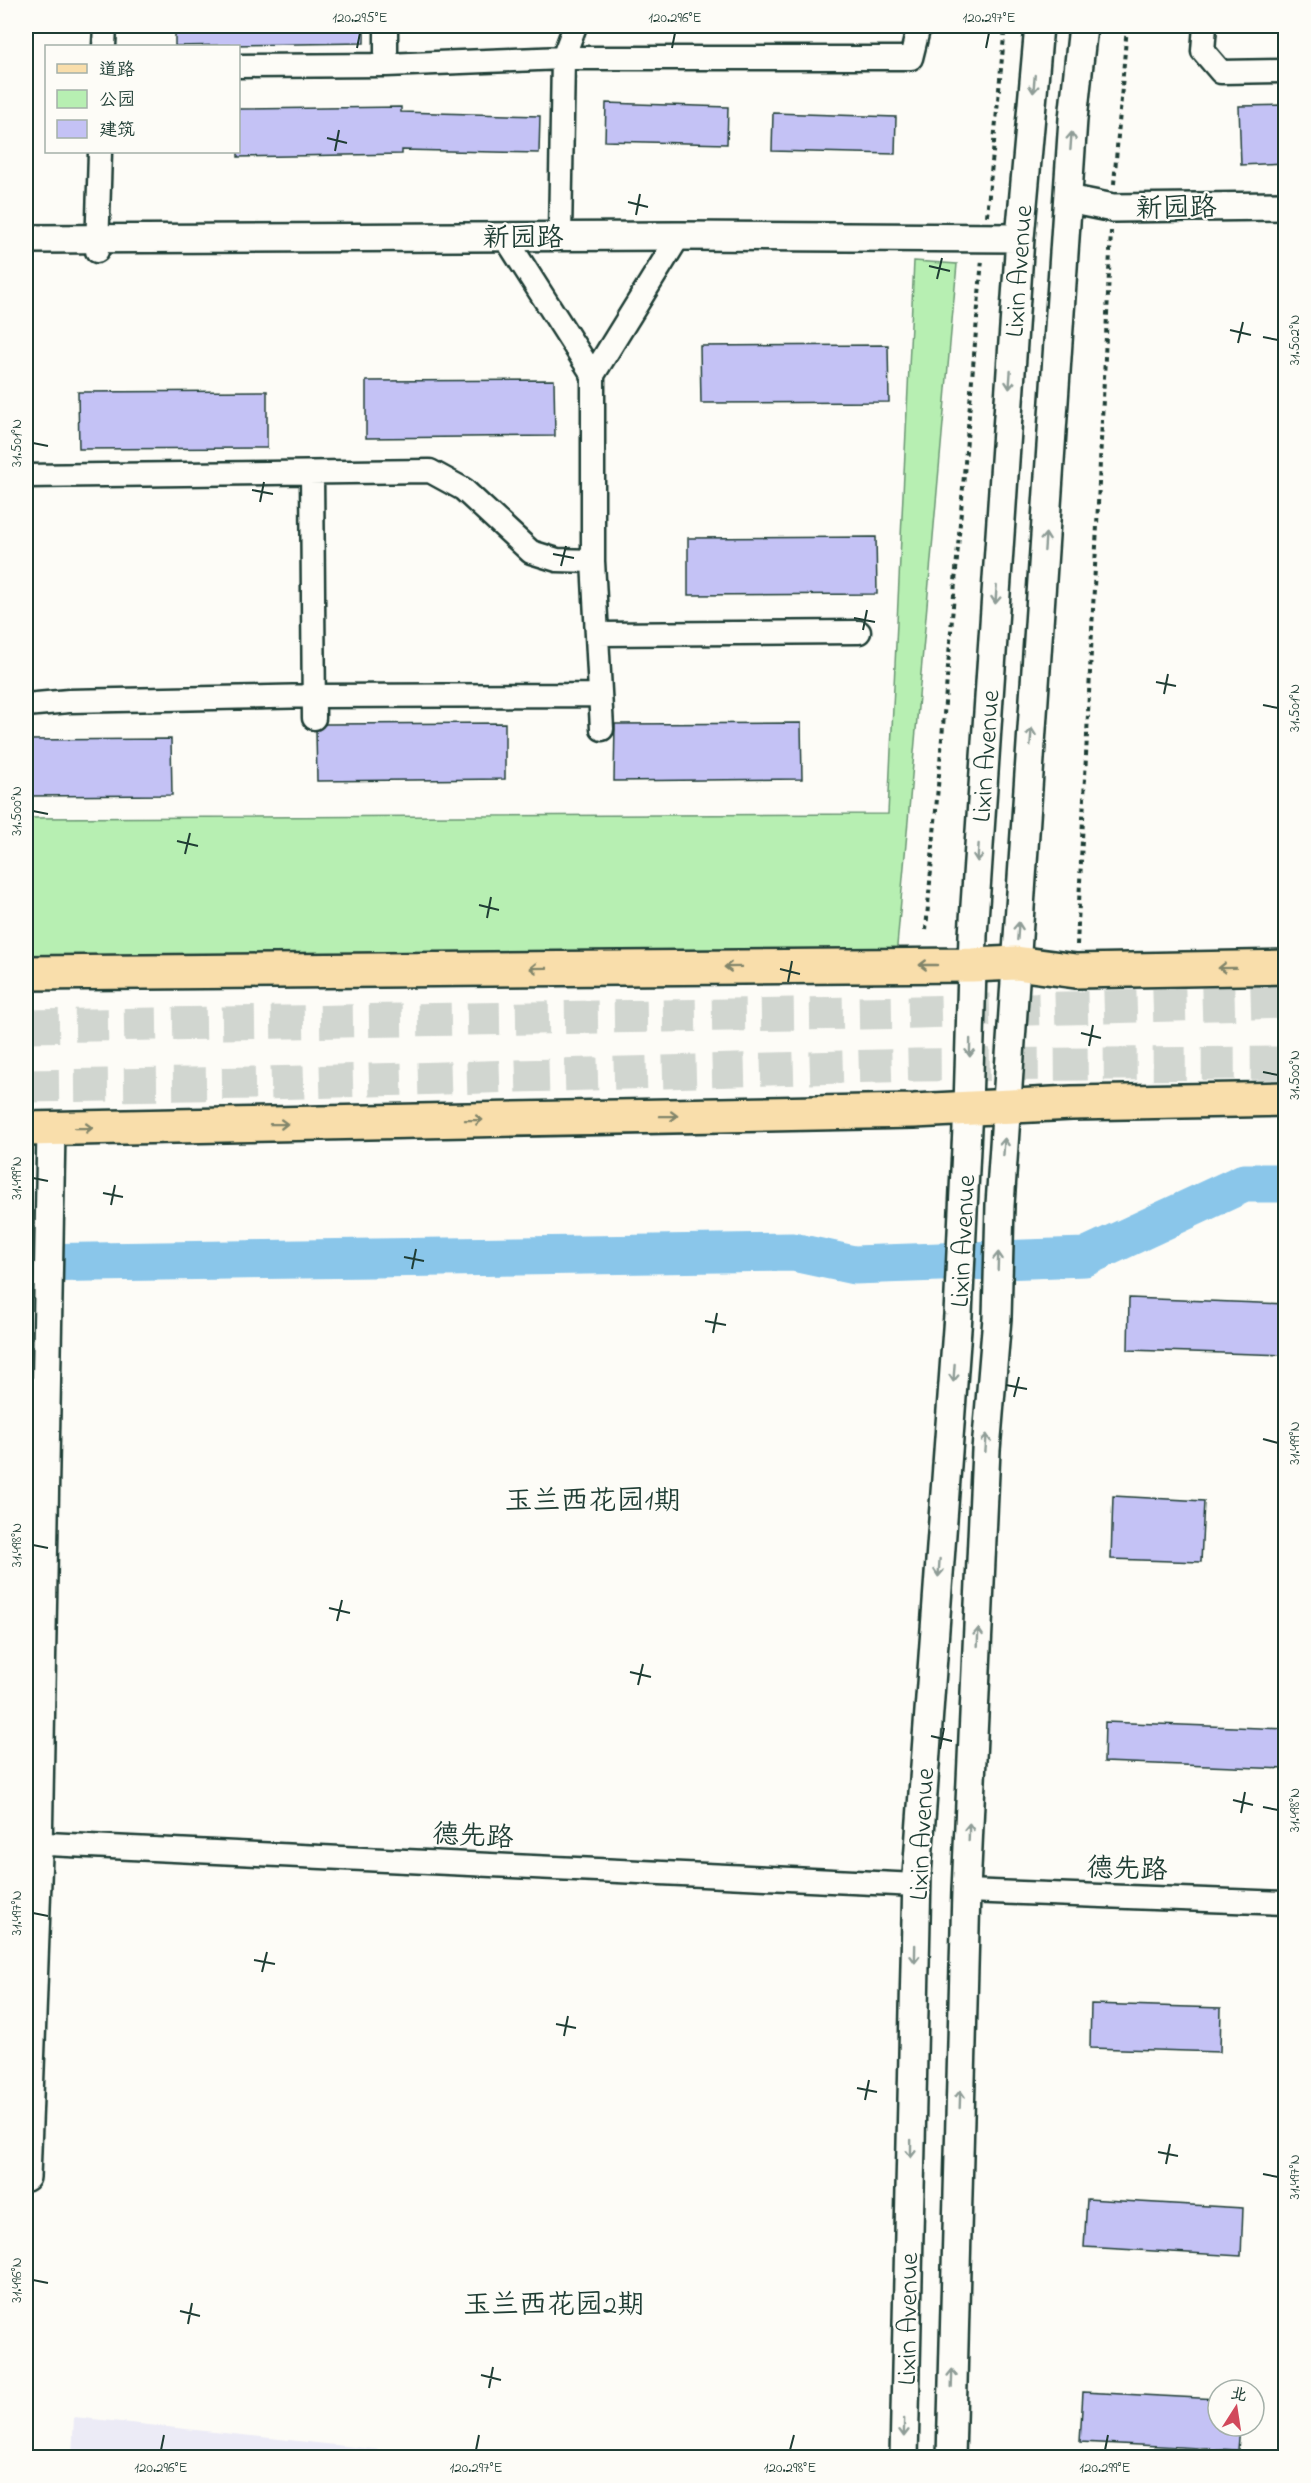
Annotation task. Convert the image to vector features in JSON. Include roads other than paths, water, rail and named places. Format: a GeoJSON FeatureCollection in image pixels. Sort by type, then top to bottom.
{"type":"FeatureCollection","features":[{"type":"Feature","properties":{"kind":"main road"},"geometry":{"type":"LineString","coordinates":[[26,973],[1016,963],[1076,970],[1286,967]]}},
{"type":"Feature","properties":{"kind":"main road"},"geometry":{"type":"LineString","coordinates":[[39,1129],[914,1111],[968,1107],[1286,1099]]}},
{"type":"Feature","properties":{"kind":"street"},"geometry":{"type":"LineString","coordinates":[[104,45],[105,26]]}},
{"type":"Feature","properties":{"kind":"street"},"geometry":{"type":"LineString","coordinates":[[386,26],[386,65]]}},
{"type":"Feature","properties":{"kind":"street"},"geometry":{"type":"LineString","coordinates":[[560,237],[563,58],[575,26]]}},
{"type":"Feature","properties":{"kind":"street"},"geometry":{"type":"LineString","coordinates":[[240,66],[386,65],[563,58],[911,58],[919,26]]}},
{"type":"Feature","properties":{"kind":"street","name":"Lixin Avenue"},"geometry":{"type":"LineString","coordinates":[[903,2457],[917,1890],[958,1315],[972,965],[1019,241],[1039,26]]}},
{"type":"Feature","properties":{"kind":"street","name":"Lixin Avenue"},"geometry":{"type":"LineString","coordinates":[[951,2457],[966,1896],[986,1449],[997,1318],[1000,1205],[1006,1107],[1068,204],[1083,26]]}},
{"type":"Feature","properties":{"kind":"street"},"geometry":{"type":"LineString","coordinates":[[1205,26],[1203,51],[1221,72],[1286,71]]}},
{"type":"Feature","properties":{"kind":"street"},"geometry":{"type":"LineString","coordinates":[[97,245],[100,153]]}},
{"type":"Feature","properties":{"kind":"street","name":"新园路"},"geometry":{"type":"LineString","coordinates":[[1068,204],[1112,213],[1286,216]]}},
{"type":"Feature","properties":{"kind":"street","name":"新园路"},"geometry":{"type":"LineString","coordinates":[[1112,213],[1286,206]]}},
{"type":"Feature","properties":{"kind":"street","name":"新园路"},"geometry":{"type":"LineString","coordinates":[[507,240],[560,237],[677,240]]}},
{"type":"Feature","properties":{"kind":"street","name":"新园路"},"geometry":{"type":"LineString","coordinates":[[26,239],[97,245]]}},
{"type":"Feature","properties":{"kind":"street"},"geometry":{"type":"LineString","coordinates":[[507,240],[593,375]]}},
{"type":"Feature","properties":{"kind":"street","name":"新园路"},"geometry":{"type":"LineString","coordinates":[[26,252],[97,245],[507,240],[1019,241]]}},
{"type":"Feature","properties":{"kind":"street"},"geometry":{"type":"LineString","coordinates":[[602,729],[593,561],[593,375],[677,240]]}},
{"type":"Feature","properties":{"kind":"street"},"geometry":{"type":"LineString","coordinates":[[26,476],[430,471],[463,489],[531,552],[557,560],[593,561]]}},
{"type":"Feature","properties":{"kind":"street"},"geometry":{"type":"LineString","coordinates":[[312,473],[314,707]]}},
{"type":"Feature","properties":{"kind":"street"},"geometry":{"type":"LineString","coordinates":[[597,634],[859,632]]}},
{"type":"Feature","properties":{"kind":"street"},"geometry":{"type":"LineString","coordinates":[[26,705],[69,701],[314,707],[600,695]]}},
{"type":"Feature","properties":{"kind":"street"},"geometry":{"type":"LineString","coordinates":[[26,2177],[29,1850],[44,1240],[39,1129]]}},
{"type":"Feature","properties":{"kind":"street","name":"德先路"},"geometry":{"type":"LineString","coordinates":[[29,1850],[917,1890]]}},
{"type":"Feature","properties":{"kind":"street","name":"德先路"},"geometry":{"type":"LineString","coordinates":[[966,1896],[1286,1903]]}},
{"type":"Feature","properties":{"kind":"street","name":"德先路"},"geometry":{"type":"LineString","coordinates":[[966,1896],[1286,1914]]}},
{"type":"Feature","properties":{"kind":"waterway"},"geometry":{"type":"LineString","coordinates":[[26,1263],[793,1252],[854,1265],[1085,1257],[1244,1183],[1286,1183]]}},
{"type":"Feature","properties":{"kind":"tunnel"},"geometry":{"type":"LineString","coordinates":[[26,1026],[918,1012],[1286,1002]]}},
{"type":"Feature","properties":{"kind":"tunnel"},"geometry":{"type":"LineString","coordinates":[[26,1086],[264,1083],[916,1065],[1286,1063]]}},
{"type":"Feature","properties":{"kind":"district","name":"玉兰西花园1期"},"geometry":{"type":"Point","coordinates":[593,1499]}},
{"type":"Feature","properties":{"kind":"district","name":"玉兰西花园2期"},"geometry":{"type":"Point","coordinates":[554,2303]}}]}
